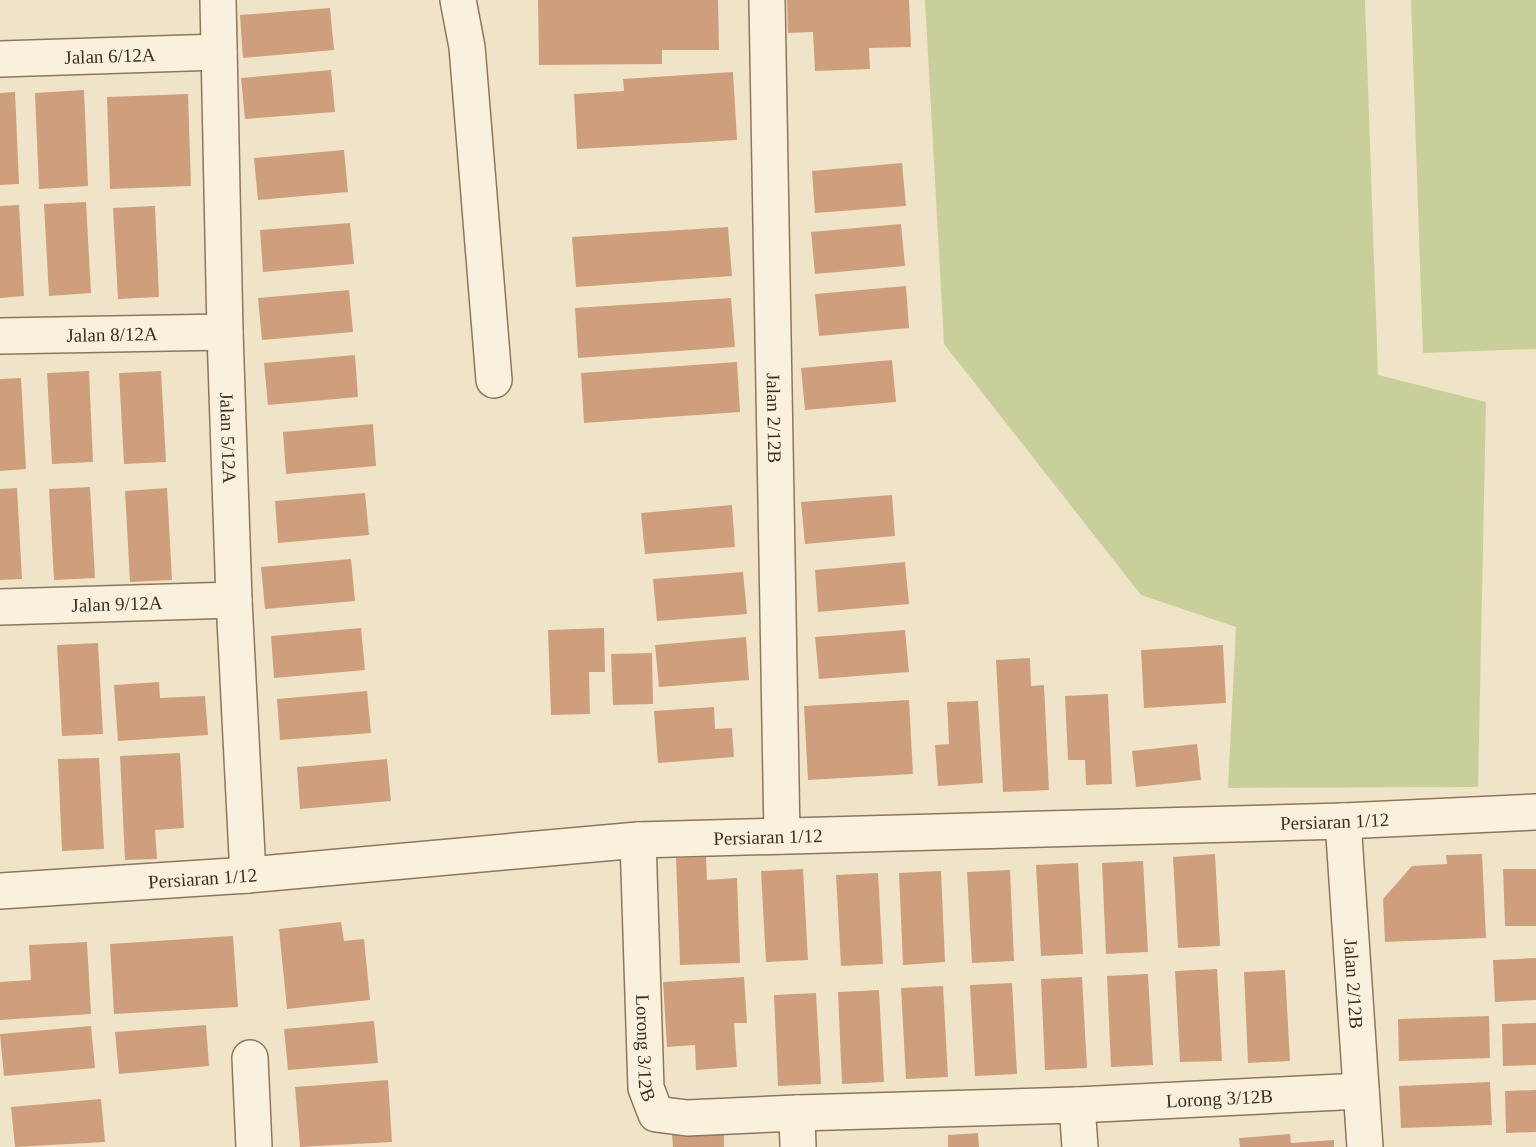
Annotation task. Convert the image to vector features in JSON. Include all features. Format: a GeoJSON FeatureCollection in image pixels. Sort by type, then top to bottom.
{"type":"FeatureCollection","features":[{"type":"Feature","properties":{"kind":"street","name":"Jalan 5/12A"},"geometry":{"type":"LineString","coordinates":[[218,0],[234,600],[248,875]]}},
{"type":"Feature","properties":{"kind":"street"},"geometry":{"type":"LineString","coordinates":[[458,0],[467,47],[494,380]]}},
{"type":"Feature","properties":{"kind":"street","name":"Jalan 2/12B"},"geometry":{"type":"LineString","coordinates":[[767,0],[782,836]]}},
{"type":"Feature","properties":{"kind":"street","name":"Jalan 6/12A"},"geometry":{"type":"LineString","coordinates":[[0,59],[219,52]]}},
{"type":"Feature","properties":{"kind":"street","name":"Jalan 8/12A"},"geometry":{"type":"LineString","coordinates":[[0,336],[225,332]]}},
{"type":"Feature","properties":{"kind":"street","name":"Jalan 9/12A"},"geometry":{"type":"LineString","coordinates":[[0,607],[234,600]]}},
{"type":"Feature","properties":{"kind":"street","name":"Persiaran 1/12"},"geometry":{"type":"LineString","coordinates":[[0,891],[248,875],[638,840],[1343,821],[1536,812]]}},
{"type":"Feature","properties":{"kind":"street","name":"Jalan 2/12B"},"geometry":{"type":"LineString","coordinates":[[1343,821],[1364,1147]]}},
{"type":"Feature","properties":{"kind":"street","name":"Lorong 3/12B"},"geometry":{"type":"LineString","coordinates":[[638,840],[646,1088],[656,1114],[687,1118],[1077,1105],[1361,1091]]}},
{"type":"Feature","properties":{"kind":"street"},"geometry":{"type":"LineString","coordinates":[[250,1058],[254,1147]]}},
{"type":"Feature","properties":{"kind":"street"},"geometry":{"type":"LineString","coordinates":[[1077,1105],[1080,1147]]}},
{"type":"Feature","properties":{"kind":"street"},"geometry":{"type":"LineString","coordinates":[[797,1113],[798,1147]]}},
{"type":"Feature","properties":{"kind":"green space"},"geometry":{"type":"Polygon","coordinates":[[[925,0],[1365,0],[1378,375],[1486,402],[1478,787],[1228,788],[1236,627],[1141,595],[944,344],[925,0]]]}},
{"type":"Feature","properties":{"kind":"green space"},"geometry":{"type":"Polygon","coordinates":[[[1411,0],[1536,0],[1536,349],[1423,353],[1411,0]]]}},
{"type":"Feature","properties":{"kind":"building"},"geometry":{"type":"Polygon","coordinates":[[[538,0],[718,0],[719,50],[662,50],[662,64],[539,65],[538,0]]]}},
{"type":"Feature","properties":{"kind":"building"},"geometry":{"type":"Polygon","coordinates":[[[787,0],[909,0],[911,47],[869,48],[870,69],[815,71],[813,32],[788,33],[787,0]]]}},
{"type":"Feature","properties":{"kind":"building"},"geometry":{"type":"Polygon","coordinates":[[[330,8],[334,50],[243,58],[240,15],[330,8]]]}},
{"type":"Feature","properties":{"kind":"building"},"geometry":{"type":"Polygon","coordinates":[[[331,70],[335,112],[245,119],[241,78],[331,70]]]}},
{"type":"Feature","properties":{"kind":"building"},"geometry":{"type":"Polygon","coordinates":[[[733,72],[737,140],[577,149],[574,94],[624,91],[623,79],[733,72]]]}},
{"type":"Feature","properties":{"kind":"building"},"geometry":{"type":"Polygon","coordinates":[[[84,90],[88,186],[39,189],[35,93],[84,90]]]}},
{"type":"Feature","properties":{"kind":"building"},"geometry":{"type":"Polygon","coordinates":[[[15,92],[19,184],[0,185],[0,93],[15,92]]]}},
{"type":"Feature","properties":{"kind":"building"},"geometry":{"type":"Polygon","coordinates":[[[188,94],[191,186],[110,189],[107,97],[188,94]]]}},
{"type":"Feature","properties":{"kind":"building"},"geometry":{"type":"Polygon","coordinates":[[[344,150],[348,192],[258,200],[254,158],[344,150]]]}},
{"type":"Feature","properties":{"kind":"building"},"geometry":{"type":"Polygon","coordinates":[[[902,163],[906,206],[815,213],[812,171],[902,163]]]}},
{"type":"Feature","properties":{"kind":"building"},"geometry":{"type":"Polygon","coordinates":[[[86,202],[91,293],[49,296],[44,204],[86,202]]]}},
{"type":"Feature","properties":{"kind":"building"},"geometry":{"type":"Polygon","coordinates":[[[19,205],[24,296],[0,298],[0,206],[19,205]]]}},
{"type":"Feature","properties":{"kind":"building"},"geometry":{"type":"Polygon","coordinates":[[[155,206],[159,297],[118,299],[113,208],[155,206]]]}},
{"type":"Feature","properties":{"kind":"building"},"geometry":{"type":"Polygon","coordinates":[[[350,223],[354,264],[263,272],[260,230],[350,223]]]}},
{"type":"Feature","properties":{"kind":"building"},"geometry":{"type":"Polygon","coordinates":[[[901,224],[905,266],[815,274],[811,232],[901,224]]]}},
{"type":"Feature","properties":{"kind":"building"},"geometry":{"type":"Polygon","coordinates":[[[728,227],[732,276],[576,287],[572,237],[728,227]]]}},
{"type":"Feature","properties":{"kind":"building"},"geometry":{"type":"Polygon","coordinates":[[[906,286],[909,328],[819,336],[815,294],[906,286]]]}},
{"type":"Feature","properties":{"kind":"building"},"geometry":{"type":"Polygon","coordinates":[[[349,290],[353,332],[262,340],[258,298],[349,290]]]}},
{"type":"Feature","properties":{"kind":"building"},"geometry":{"type":"Polygon","coordinates":[[[731,298],[735,347],[578,358],[575,308],[731,298]]]}},
{"type":"Feature","properties":{"kind":"building"},"geometry":{"type":"Polygon","coordinates":[[[355,355],[358,397],[268,405],[264,363],[355,355]]]}},
{"type":"Feature","properties":{"kind":"building"},"geometry":{"type":"Polygon","coordinates":[[[892,360],[896,402],[805,410],[801,368],[892,360]]]}},
{"type":"Feature","properties":{"kind":"building"},"geometry":{"type":"Polygon","coordinates":[[[737,362],[740,412],[584,423],[581,373],[737,362]]]}},
{"type":"Feature","properties":{"kind":"building"},"geometry":{"type":"Polygon","coordinates":[[[89,371],[93,462],[52,464],[47,373],[89,371]]]}},
{"type":"Feature","properties":{"kind":"building"},"geometry":{"type":"Polygon","coordinates":[[[161,371],[166,462],[124,464],[119,373],[161,371]]]}},
{"type":"Feature","properties":{"kind":"building"},"geometry":{"type":"Polygon","coordinates":[[[21,378],[26,469],[0,471],[0,379],[21,378]]]}},
{"type":"Feature","properties":{"kind":"building"},"geometry":{"type":"Polygon","coordinates":[[[373,424],[376,466],[286,474],[283,432],[373,424]]]}},
{"type":"Feature","properties":{"kind":"building"},"geometry":{"type":"Polygon","coordinates":[[[90,487],[95,578],[54,580],[49,489],[90,487]]]}},
{"type":"Feature","properties":{"kind":"building"},"geometry":{"type":"Polygon","coordinates":[[[17,488],[22,579],[0,580],[0,489],[17,488]]]}},
{"type":"Feature","properties":{"kind":"building"},"geometry":{"type":"Polygon","coordinates":[[[167,488],[172,580],[130,582],[125,491],[167,488]]]}},
{"type":"Feature","properties":{"kind":"building"},"geometry":{"type":"Polygon","coordinates":[[[365,493],[369,535],[278,543],[275,501],[365,493]]]}},
{"type":"Feature","properties":{"kind":"building"},"geometry":{"type":"Polygon","coordinates":[[[892,495],[895,536],[805,544],[801,502],[892,495]]]}},
{"type":"Feature","properties":{"kind":"building"},"geometry":{"type":"Polygon","coordinates":[[[732,505],[735,547],[645,554],[641,513],[732,505]]]}},
{"type":"Feature","properties":{"kind":"building"},"geometry":{"type":"Polygon","coordinates":[[[351,559],[355,601],[265,609],[261,567],[351,559]]]}},
{"type":"Feature","properties":{"kind":"building"},"geometry":{"type":"Polygon","coordinates":[[[905,562],[909,604],[818,612],[815,570],[905,562]]]}},
{"type":"Feature","properties":{"kind":"building"},"geometry":{"type":"Polygon","coordinates":[[[743,572],[747,614],[657,621],[653,579],[743,572]]]}},
{"type":"Feature","properties":{"kind":"building"},"geometry":{"type":"Polygon","coordinates":[[[361,628],[365,670],[274,678],[271,636],[361,628]]]}},
{"type":"Feature","properties":{"kind":"building"},"geometry":{"type":"Polygon","coordinates":[[[604,628],[605,672],[589,672],[590,714],[551,715],[548,630],[604,628]]]}},
{"type":"Feature","properties":{"kind":"building"},"geometry":{"type":"Polygon","coordinates":[[[905,630],[909,672],[819,679],[815,637],[905,630]]]}},
{"type":"Feature","properties":{"kind":"building"},"geometry":{"type":"Polygon","coordinates":[[[746,637],[749,680],[659,687],[655,645],[746,637]]]}},
{"type":"Feature","properties":{"kind":"building"},"geometry":{"type":"Polygon","coordinates":[[[98,643],[103,734],[62,736],[57,645],[98,643]]]}},
{"type":"Feature","properties":{"kind":"building"},"geometry":{"type":"Polygon","coordinates":[[[1223,645],[1226,703],[1144,708],[1141,650],[1223,645]]]}},
{"type":"Feature","properties":{"kind":"building"},"geometry":{"type":"Polygon","coordinates":[[[652,653],[653,704],[613,705],[611,654],[652,653]]]}},
{"type":"Feature","properties":{"kind":"building"},"geometry":{"type":"Polygon","coordinates":[[[1030,658],[1031,686],[1044,685],[1049,790],[1003,792],[996,660],[1030,658]]]}},
{"type":"Feature","properties":{"kind":"building"},"geometry":{"type":"Polygon","coordinates":[[[159,682],[160,698],[205,696],[208,735],[118,741],[114,685],[159,682]]]}},
{"type":"Feature","properties":{"kind":"building"},"geometry":{"type":"Polygon","coordinates":[[[367,691],[371,733],[280,740],[277,699],[367,691]]]}},
{"type":"Feature","properties":{"kind":"building"},"geometry":{"type":"Polygon","coordinates":[[[1108,694],[1112,784],[1086,785],[1085,760],[1068,760],[1065,696],[1108,694]]]}},
{"type":"Feature","properties":{"kind":"building"},"geometry":{"type":"Polygon","coordinates":[[[909,700],[913,774],[808,780],[804,706],[909,700]]]}},
{"type":"Feature","properties":{"kind":"building"},"geometry":{"type":"Polygon","coordinates":[[[978,701],[983,783],[938,786],[935,745],[949,744],[947,702],[978,701]]]}},
{"type":"Feature","properties":{"kind":"building"},"geometry":{"type":"Polygon","coordinates":[[[714,707],[715,729],[732,728],[734,757],[658,763],[654,711],[714,707]]]}},
{"type":"Feature","properties":{"kind":"building"},"geometry":{"type":"Polygon","coordinates":[[[1197,744],[1201,780],[1136,787],[1132,751],[1197,744]]]}},
{"type":"Feature","properties":{"kind":"building"},"geometry":{"type":"Polygon","coordinates":[[[180,753],[184,828],[155,830],[157,859],[125,860],[120,756],[180,753]]]}},
{"type":"Feature","properties":{"kind":"building"},"geometry":{"type":"Polygon","coordinates":[[[99,758],[104,849],[62,851],[58,759],[99,758]]]}},
{"type":"Feature","properties":{"kind":"building"},"geometry":{"type":"Polygon","coordinates":[[[387,759],[391,801],[300,809],[297,767],[387,759]]]}},
{"type":"Feature","properties":{"kind":"building"},"geometry":{"type":"Polygon","coordinates":[[[1215,854],[1220,946],[1178,948],[1173,857],[1215,854]]]}},
{"type":"Feature","properties":{"kind":"building"},"geometry":{"type":"Polygon","coordinates":[[[1482,854],[1486,938],[1385,942],[1383,899],[1412,866],[1447,864],[1446,855],[1482,854]]]}},
{"type":"Feature","properties":{"kind":"building"},"geometry":{"type":"Polygon","coordinates":[[[706,857],[707,880],[737,878],[740,963],[680,965],[676,858],[706,857]]]}},
{"type":"Feature","properties":{"kind":"building"},"geometry":{"type":"Polygon","coordinates":[[[1143,861],[1148,952],[1106,954],[1102,863],[1143,861]]]}},
{"type":"Feature","properties":{"kind":"building"},"geometry":{"type":"Polygon","coordinates":[[[1078,863],[1083,954],[1041,956],[1036,865],[1078,863]]]}},
{"type":"Feature","properties":{"kind":"building"},"geometry":{"type":"Polygon","coordinates":[[[803,869],[808,960],[766,962],[761,871],[803,869]]]}},
{"type":"Feature","properties":{"kind":"building"},"geometry":{"type":"Polygon","coordinates":[[[1503,869],[1536,869],[1536,926],[1505,926],[1503,869]]]}},
{"type":"Feature","properties":{"kind":"building"},"geometry":{"type":"Polygon","coordinates":[[[1010,870],[1014,961],[972,963],[967,872],[1010,870]]]}},
{"type":"Feature","properties":{"kind":"building"},"geometry":{"type":"Polygon","coordinates":[[[941,871],[945,962],[903,965],[899,873],[941,871]]]}},
{"type":"Feature","properties":{"kind":"building"},"geometry":{"type":"Polygon","coordinates":[[[878,873],[883,964],[841,966],[836,875],[878,873]]]}},
{"type":"Feature","properties":{"kind":"building"},"geometry":{"type":"Polygon","coordinates":[[[341,922],[344,941],[364,939],[370,1000],[287,1009],[279,929],[341,922]]]}},
{"type":"Feature","properties":{"kind":"building"},"geometry":{"type":"Polygon","coordinates":[[[233,936],[238,1007],[114,1014],[110,944],[233,936]]]}},
{"type":"Feature","properties":{"kind":"building"},"geometry":{"type":"Polygon","coordinates":[[[87,942],[91,1014],[0,1020],[0,982],[31,980],[29,945],[87,942]]]}},
{"type":"Feature","properties":{"kind":"building"},"geometry":{"type":"Polygon","coordinates":[[[1536,958],[1536,1000],[1495,1002],[1493,960],[1536,958]]]}},
{"type":"Feature","properties":{"kind":"building"},"geometry":{"type":"Polygon","coordinates":[[[1217,969],[1222,1061],[1180,1062],[1175,971],[1217,969]]]}},
{"type":"Feature","properties":{"kind":"building"},"geometry":{"type":"Polygon","coordinates":[[[1285,970],[1290,1061],[1248,1063],[1244,972],[1285,970]]]}},
{"type":"Feature","properties":{"kind":"building"},"geometry":{"type":"Polygon","coordinates":[[[1148,974],[1153,1065],[1111,1067],[1107,976],[1148,974]]]}},
{"type":"Feature","properties":{"kind":"building"},"geometry":{"type":"Polygon","coordinates":[[[744,977],[747,1023],[734,1023],[737,1067],[696,1070],[695,1045],[667,1047],[663,982],[744,977]]]}},
{"type":"Feature","properties":{"kind":"building"},"geometry":{"type":"Polygon","coordinates":[[[1082,977],[1087,1068],[1045,1070],[1041,979],[1082,977]]]}},
{"type":"Feature","properties":{"kind":"building"},"geometry":{"type":"Polygon","coordinates":[[[1012,983],[1017,1074],[975,1076],[970,985],[1012,983]]]}},
{"type":"Feature","properties":{"kind":"building"},"geometry":{"type":"Polygon","coordinates":[[[943,986],[948,1077],[906,1079],[901,988],[943,986]]]}},
{"type":"Feature","properties":{"kind":"building"},"geometry":{"type":"Polygon","coordinates":[[[879,990],[884,1082],[842,1084],[838,992],[879,990]]]}},
{"type":"Feature","properties":{"kind":"building"},"geometry":{"type":"Polygon","coordinates":[[[816,993],[821,1084],[778,1086],[774,995],[816,993]]]}},
{"type":"Feature","properties":{"kind":"building"},"geometry":{"type":"Polygon","coordinates":[[[1489,1016],[1490,1058],[1399,1061],[1398,1019],[1489,1016]]]}},
{"type":"Feature","properties":{"kind":"building"},"geometry":{"type":"Polygon","coordinates":[[[374,1021],[378,1063],[288,1070],[284,1029],[374,1021]]]}},
{"type":"Feature","properties":{"kind":"building"},"geometry":{"type":"Polygon","coordinates":[[[1536,1023],[1536,1065],[1503,1066],[1502,1024],[1536,1023]]]}},
{"type":"Feature","properties":{"kind":"building"},"geometry":{"type":"Polygon","coordinates":[[[206,1025],[209,1066],[119,1074],[115,1032],[206,1025]]]}},
{"type":"Feature","properties":{"kind":"building"},"geometry":{"type":"Polygon","coordinates":[[[91,1026],[95,1068],[4,1076],[0,1034],[91,1026]]]}},
{"type":"Feature","properties":{"kind":"building"},"geometry":{"type":"Polygon","coordinates":[[[388,1080],[392,1142],[300,1147],[295,1087],[388,1080]]]}},
{"type":"Feature","properties":{"kind":"building"},"geometry":{"type":"Polygon","coordinates":[[[1490,1082],[1492,1125],[1401,1128],[1399,1086],[1490,1082]]]}},
{"type":"Feature","properties":{"kind":"building"},"geometry":{"type":"Polygon","coordinates":[[[1536,1090],[1536,1132],[1506,1133],[1505,1091],[1536,1090]]]}},
{"type":"Feature","properties":{"kind":"building"},"geometry":{"type":"Polygon","coordinates":[[[101,1099],[105,1142],[15,1147],[11,1107],[101,1099]]]}},
{"type":"Feature","properties":{"kind":"building"},"geometry":{"type":"Polygon","coordinates":[[[724,1133],[724,1147],[673,1147],[672,1135],[724,1133]]]}},
{"type":"Feature","properties":{"kind":"building"},"geometry":{"type":"Polygon","coordinates":[[[978,1133],[979,1147],[948,1147],[948,1135],[978,1133]]]}},
{"type":"Feature","properties":{"kind":"building"},"geometry":{"type":"Polygon","coordinates":[[[1290,1134],[1291,1143],[1334,1140],[1334,1147],[1240,1147],[1239,1138],[1290,1134]]]}}]}
